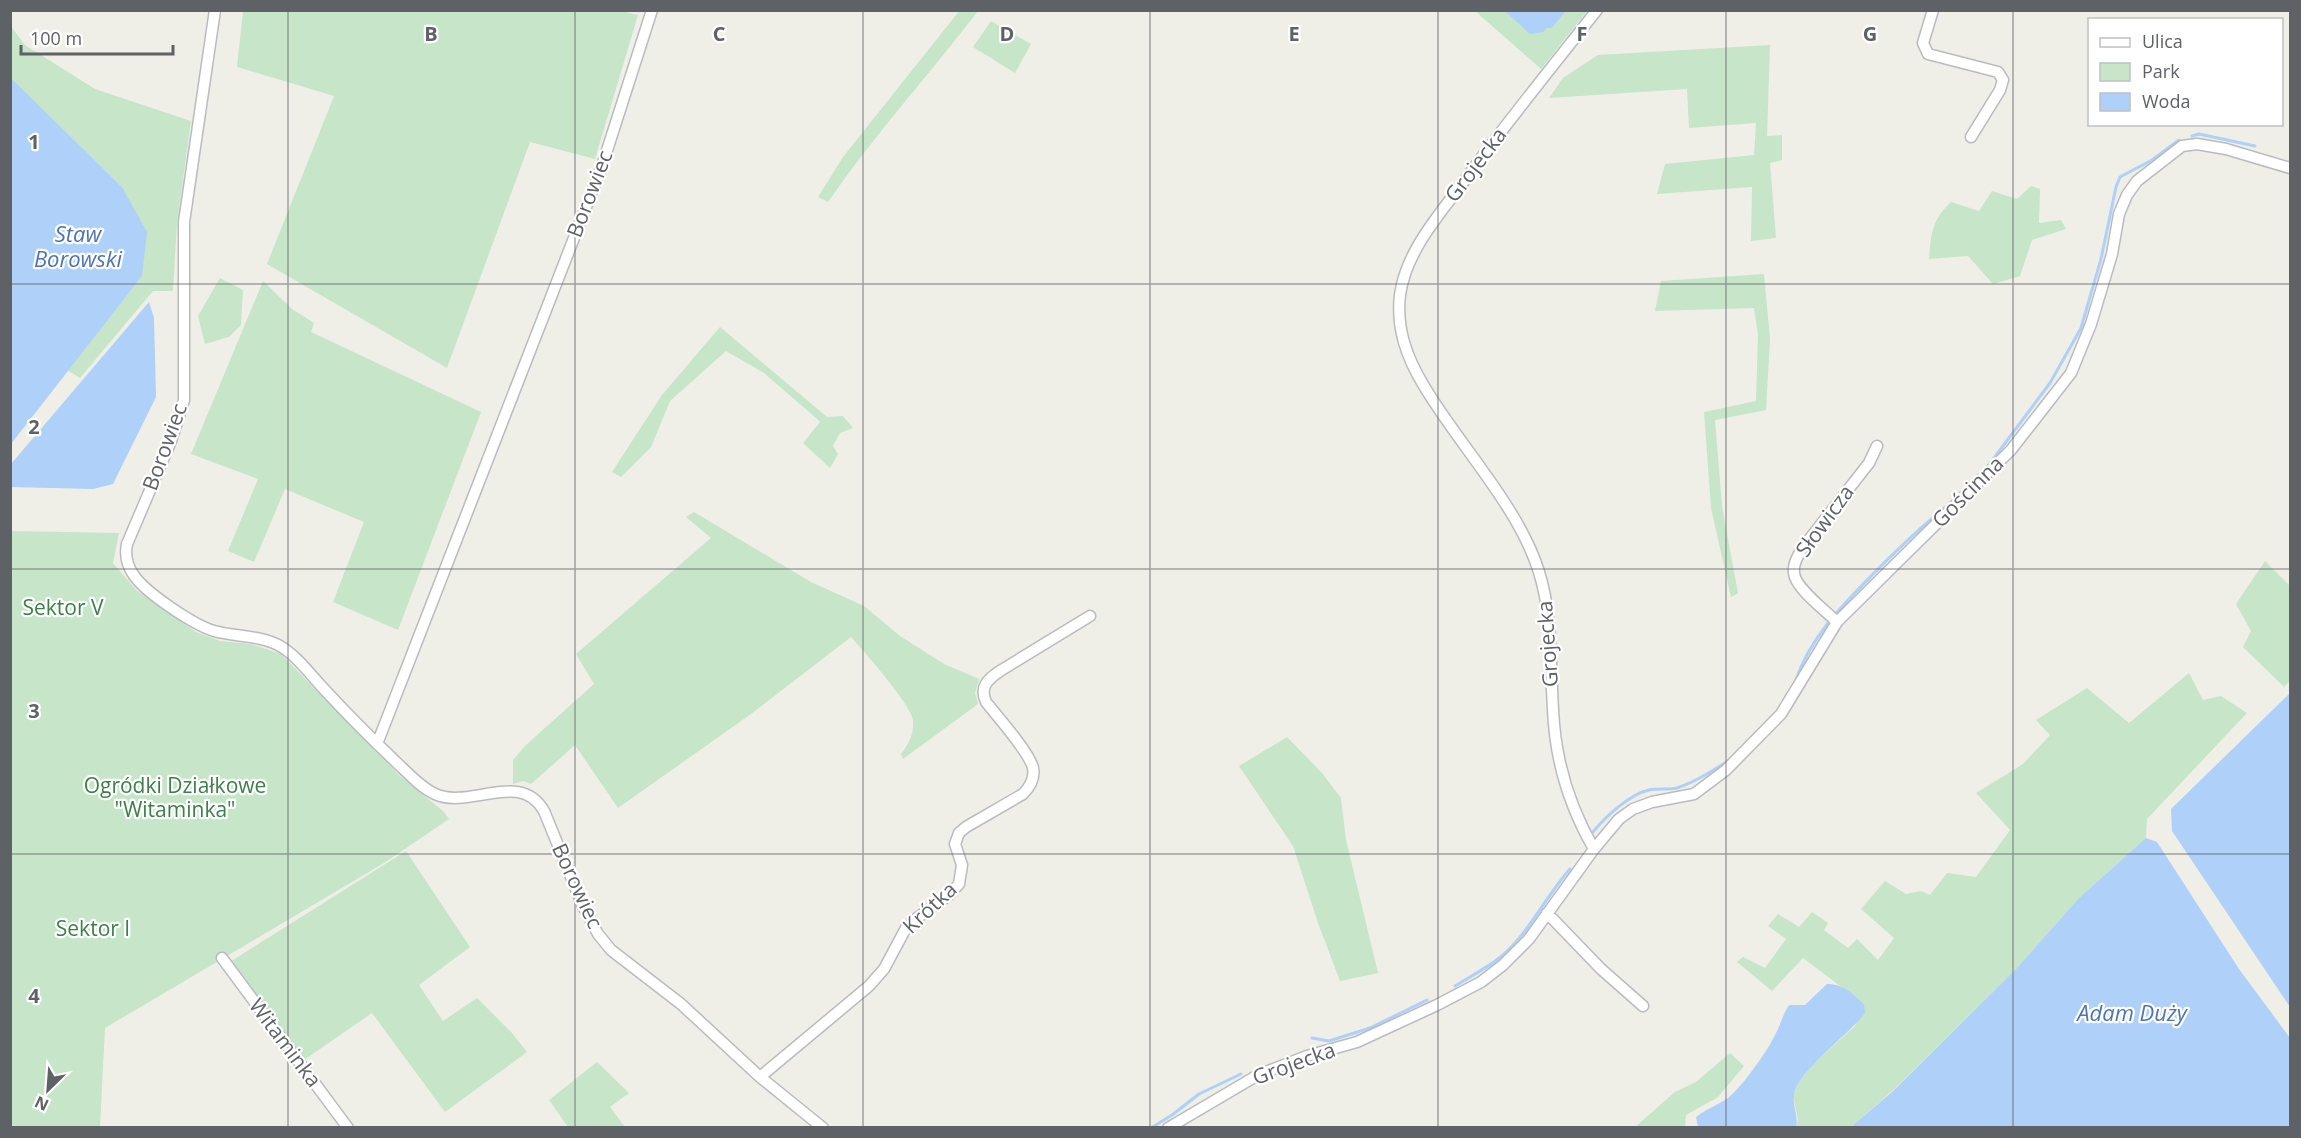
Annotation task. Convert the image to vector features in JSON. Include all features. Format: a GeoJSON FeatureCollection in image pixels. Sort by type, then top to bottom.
{"type":"FeatureCollection","features":[{"type":"Feature","properties":{"kind":"street","name":"Borowiec"},"geometry":{"type":"LineString","coordinates":[[215,10],[184,222],[184,400],[171,441],[127,544],[127,560],[130,569],[139,581],[191,621],[214,631],[262,639],[283,648],[377,744],[422,786],[438,796],[458,798],[515,791],[527,794],[536,800],[544,811],[583,906],[605,943],[624,962],[681,1004],[760,1077],[822,1128]]}},
{"type":"Feature","properties":{"kind":"street","name":"Borowiec"},"geometry":{"type":"LineString","coordinates":[[377,744],[602,166],[652,10]]}},
{"type":"Feature","properties":{"kind":"street","name":"Grojecka"},"geometry":{"type":"LineString","coordinates":[[1168,1128],[1258,1075],[1306,1056],[1357,1042],[1473,987],[1511,958],[1529,939],[1594,849],[1571,803],[1559,757],[1553,711],[1548,607],[1533,555],[1516,522],[1415,370],[1402,339],[1399,312],[1402,283],[1409,264],[1433,224],[1483,155],[1597,10]]}},
{"type":"Feature","properties":{"kind":"street"},"geometry":{"type":"LineString","coordinates":[[1933,10],[1923,43],[1928,54],[1998,72],[2003,80],[2000,90],[1971,136]]}},
{"type":"Feature","properties":{"kind":"street","name":"Gościnna"},"geometry":{"type":"LineString","coordinates":[[1594,849],[1619,819],[1633,809],[1652,802],[1694,795],[1726,770],[1781,714],[1837,622],[2011,450],[2071,373],[2091,324],[2112,254],[2119,214],[2127,195],[2137,181],[2182,146],[2197,144],[2226,148],[2290,168]]}},
{"type":"Feature","properties":{"kind":"street","name":"Słowicza"},"geometry":{"type":"LineString","coordinates":[[1837,622],[1802,589],[1794,575],[1795,563],[1801,550],[1869,463],[1877,446]]}},
{"type":"Feature","properties":{"kind":"street","name":"Krótka"},"geometry":{"type":"LineString","coordinates":[[760,1077],[869,986],[884,969],[906,928],[955,890],[962,872],[955,844],[962,830],[1023,794],[1030,786],[1034,775],[1031,762],[986,702],[983,693],[984,686],[988,679],[1000,671],[1090,616]]}},
{"type":"Feature","properties":{"kind":"street"},"geometry":{"type":"LineString","coordinates":[[1547,913],[1601,969],[1643,1006]]}},
{"type":"Feature","properties":{"kind":"street","name":"Witaminka"},"geometry":{"type":"LineString","coordinates":[[222,958],[348,1128]]}},
{"type":"Feature","properties":{"kind":"green space"},"geometry":{"type":"Polygon","coordinates":[[[960,10],[978,11],[864,153],[828,202],[818,197],[843,157],[960,10]]]}},
{"type":"Feature","properties":{"kind":"green space"},"geometry":{"type":"Polygon","coordinates":[[[243,11],[621,11],[638,15],[595,159],[530,142],[447,368],[267,264],[334,96],[237,67],[243,11]]]}},
{"type":"Feature","properties":{"kind":"green space"},"geometry":{"type":"Polygon","coordinates":[[[1475,11],[1509,11],[1552,28],[1566,11],[1587,11],[1541,69],[1475,11]]]}},
{"type":"Feature","properties":{"kind":"green space"},"geometry":{"type":"Polygon","coordinates":[[[991,21],[1031,44],[1015,73],[973,47],[991,21]]]}},
{"type":"Feature","properties":{"kind":"green space"},"geometry":{"type":"Polygon","coordinates":[[[10,25],[25,45],[95,89],[191,121],[177,223],[173,291],[153,291],[80,378],[67,370],[142,276],[122,187],[11,78],[10,25]]]}},
{"type":"Feature","properties":{"kind":"green space"},"geometry":{"type":"Polygon","coordinates":[[[1770,45],[1767,136],[1782,135],[1782,160],[1770,163],[1776,238],[1751,241],[1752,187],[1657,194],[1665,164],[1754,155],[1756,123],[1689,128],[1687,89],[1549,98],[1563,78],[1598,55],[1770,45]]]}},
{"type":"Feature","properties":{"kind":"green space"},"geometry":{"type":"Polygon","coordinates":[[[2031,186],[2040,189],[2039,223],[2061,220],[2066,229],[2032,240],[2020,276],[1993,284],[1968,256],[1929,259],[1936,221],[1951,202],[1979,211],[1992,191],[2017,199],[2031,186]]]}},
{"type":"Feature","properties":{"kind":"green space"},"geometry":{"type":"Polygon","coordinates":[[[1764,274],[1770,339],[1766,410],[1715,420],[1722,506],[1738,593],[1731,597],[1711,508],[1704,412],[1756,401],[1758,335],[1754,308],[1655,311],[1661,281],[1764,274]]]}},
{"type":"Feature","properties":{"kind":"green space"},"geometry":{"type":"Polygon","coordinates":[[[220,278],[243,290],[241,325],[229,337],[205,344],[198,316],[220,278]]]}},
{"type":"Feature","properties":{"kind":"green space"},"geometry":{"type":"Polygon","coordinates":[[[263,281],[292,309],[314,323],[311,332],[481,412],[398,630],[333,602],[364,522],[285,489],[254,562],[228,551],[258,479],[191,454],[263,281]]]}},
{"type":"Feature","properties":{"kind":"green space"},"geometry":{"type":"Polygon","coordinates":[[[720,327],[827,417],[843,416],[853,428],[840,433],[833,446],[838,454],[830,468],[803,443],[820,422],[764,373],[726,351],[670,401],[651,447],[621,477],[612,472],[662,395],[720,327]]]}},
{"type":"Feature","properties":{"kind":"green space"},"geometry":{"type":"Polygon","coordinates":[[[694,512],[811,582],[864,606],[900,636],[944,664],[979,679],[975,693],[978,704],[903,759],[901,754],[913,730],[911,713],[886,678],[851,637],[751,714],[618,808],[575,745],[531,784],[523,781],[513,784],[513,760],[526,745],[594,684],[576,654],[711,538],[686,517],[694,512]]]}},
{"type":"Feature","properties":{"kind":"green space","name":"Ogródki Działkowe \"Witaminka\""},"geometry":{"type":"Polygon","coordinates":[[[11,531],[119,533],[113,563],[136,590],[196,632],[220,641],[251,644],[281,654],[400,776],[444,812],[449,819],[384,863],[105,1028],[100,1127],[11,1127],[11,531]]]}},
{"type":"Feature","properties":{"kind":"green space"},"geometry":{"type":"Polygon","coordinates":[[[2265,561],[2290,586],[2290,681],[2284,687],[2243,647],[2251,631],[2236,604],[2265,561]]]}},
{"type":"Feature","properties":{"kind":"green space"},"geometry":{"type":"Polygon","coordinates":[[[2189,673],[2203,700],[2221,696],[2247,713],[2147,819],[2146,838],[2079,898],[2016,969],[1891,1092],[1851,1127],[1796,1127],[1798,1119],[1793,1096],[1799,1082],[1811,1066],[1855,1026],[1864,1004],[1803,958],[1772,991],[1737,962],[1743,957],[1765,968],[1786,939],[1768,926],[1778,914],[1799,927],[1812,912],[1828,923],[1824,930],[1848,948],[1857,939],[1878,960],[1894,938],[1861,909],[1885,881],[1906,894],[1921,891],[1930,895],[1947,873],[1976,877],[2010,830],[1976,793],[2023,764],[2050,735],[2036,720],[2087,688],[2129,723],[2189,673]]]}},
{"type":"Feature","properties":{"kind":"green space"},"geometry":{"type":"Polygon","coordinates":[[[1287,737],[1322,773],[1341,798],[1346,840],[1378,973],[1340,981],[1293,846],[1239,766],[1287,737]]]}},
{"type":"Feature","properties":{"kind":"green space"},"geometry":{"type":"Polygon","coordinates":[[[406,851],[470,947],[419,985],[443,1021],[477,998],[512,1033],[527,1052],[445,1112],[372,1013],[304,1060],[230,962],[406,851]]]}},
{"type":"Feature","properties":{"kind":"green space"},"geometry":{"type":"Polygon","coordinates":[[[1730,1053],[1744,1066],[1718,1097],[1686,1115],[1685,1127],[1635,1127],[1675,1092],[1696,1082],[1730,1053]]]}},
{"type":"Feature","properties":{"kind":"green space"},"geometry":{"type":"Polygon","coordinates":[[[597,1062],[629,1093],[610,1107],[625,1127],[568,1127],[549,1100],[597,1062]]]}},
{"type":"Feature","properties":{"kind":"water"},"geometry":{"type":"Polygon","coordinates":[[[1505,11],[1566,11],[1552,28],[1530,34],[1505,11]]]}},
{"type":"Feature","properties":{"kind":"water","name":"Staw Borowski"},"geometry":{"type":"Polygon","coordinates":[[[11,78],[122,187],[147,232],[142,276],[11,444],[11,78]]]}},
{"type":"Feature","properties":{"kind":"water"},"geometry":{"type":"Polygon","coordinates":[[[149,302],[154,318],[156,397],[113,484],[93,489],[11,487],[11,464],[149,302]]]}},
{"type":"Feature","properties":{"kind":"water"},"geometry":{"type":"Polygon","coordinates":[[[2290,693],[2290,1007],[2172,831],[2171,809],[2290,693]]]}},
{"type":"Feature","properties":{"kind":"water","name":"Adam Duży"},"geometry":{"type":"Polygon","coordinates":[[[2146,838],[2157,842],[2239,969],[2290,1038],[2290,1127],[1851,1127],[1892,1092],[2016,969],[2079,898],[2146,838]]]}},
{"type":"Feature","properties":{"kind":"water"},"geometry":{"type":"Polygon","coordinates":[[[1827,984],[1843,987],[1851,993],[1864,1004],[1865,1013],[1814,1064],[1797,1085],[1794,1095],[1796,1127],[1698,1127],[1696,1117],[1728,1098],[1753,1070],[1770,1045],[1789,1005],[1805,1005],[1827,984]]]}},
{"type":"Feature","properties":{"kind":"waterway"},"geometry":{"type":"LineString","coordinates":[[2192,136],[2199,134],[2255,146]]}},
{"type":"Feature","properties":{"kind":"waterway"},"geometry":{"type":"LineString","coordinates":[[1988,466],[2050,383],[2081,328],[2101,259],[2120,177],[2152,160],[2179,140]]}},
{"type":"Feature","properties":{"kind":"waterway"},"geometry":{"type":"LineString","coordinates":[[1796,680],[1810,648],[1830,620],[1920,528],[1947,506]]}},
{"type":"Feature","properties":{"kind":"waterway"},"geometry":{"type":"LineString","coordinates":[[1593,832],[1611,813],[1634,796],[1649,790],[1677,788],[1731,759]]}},
{"type":"Feature","properties":{"kind":"waterway"},"geometry":{"type":"LineString","coordinates":[[1455,986],[1492,963],[1513,946],[1570,869]]}},
{"type":"Feature","properties":{"kind":"waterway"},"geometry":{"type":"LineString","coordinates":[[1312,1038],[1329,1041],[1370,1028],[1427,1000]]}},
{"type":"Feature","properties":{"kind":"waterway"},"geometry":{"type":"LineString","coordinates":[[1151,1128],[1199,1094],[1241,1074]]}},
{"type":"Feature","properties":{"kind":"park label","name":"Sektor V"},"geometry":{"type":"Point","coordinates":[63,608]}},
{"type":"Feature","properties":{"kind":"park label","name":"Sektor I"},"geometry":{"type":"Point","coordinates":[93,929]}}]}
